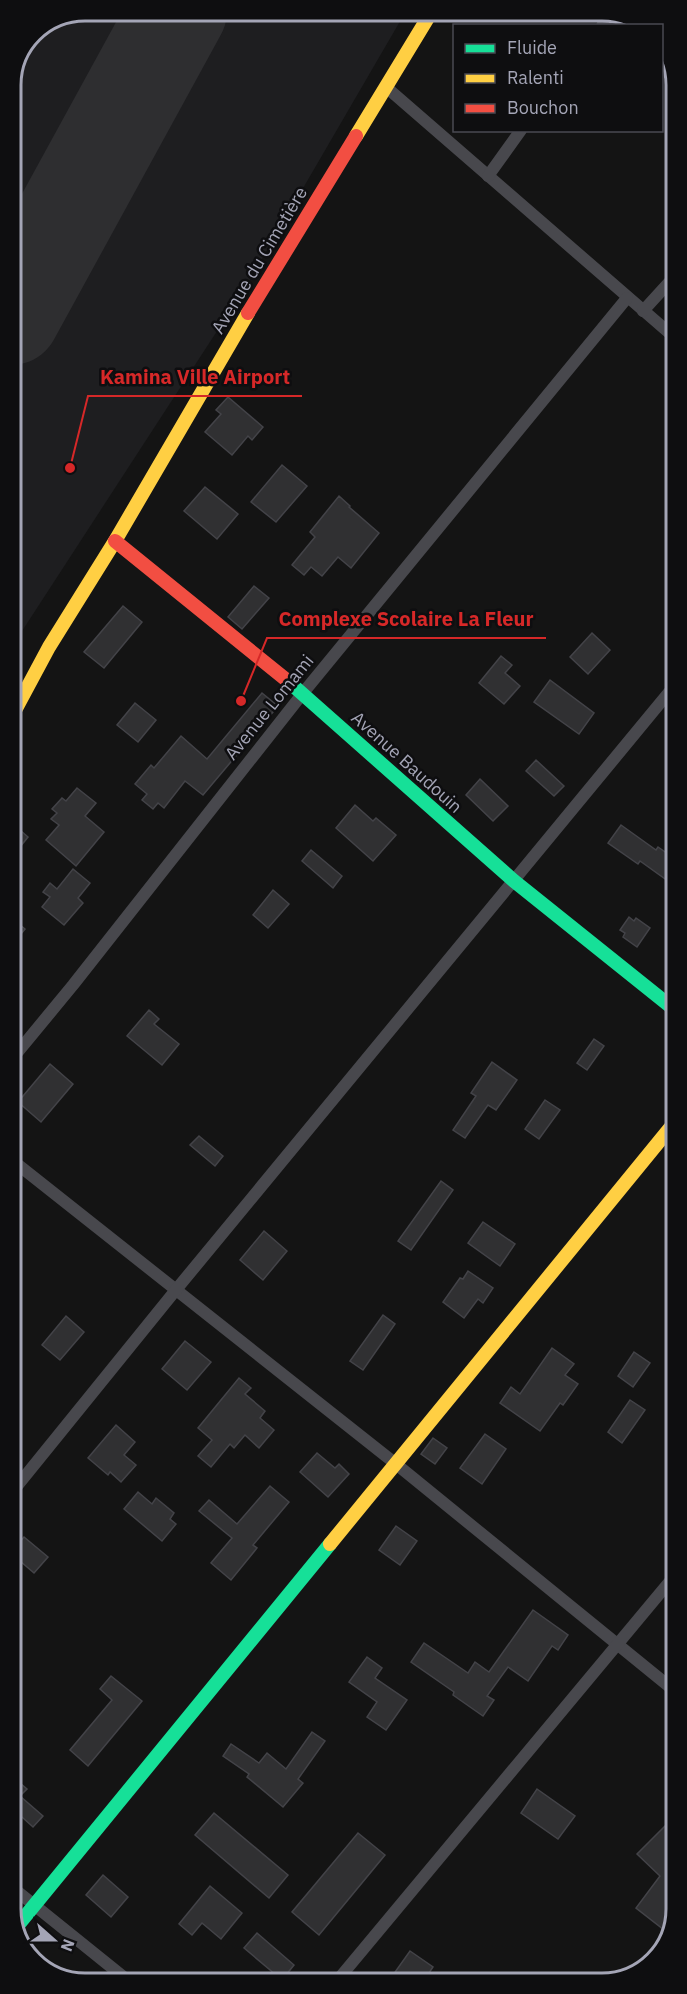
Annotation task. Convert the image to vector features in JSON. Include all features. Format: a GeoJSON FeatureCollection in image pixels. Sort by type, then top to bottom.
{"type":"FeatureCollection","features":[{"type":"Feature","properties":{"kind":"street","name":"Avenue du Cimetière"},"geometry":{"type":"LineString","coordinates":[[21,699],[49,647],[115,542],[254,303],[426,21]]}},
{"type":"Feature","properties":{"kind":"street"},"geometry":{"type":"LineString","coordinates":[[386,87],[666,330]]}},
{"type":"Feature","properties":{"kind":"street"},"geometry":{"type":"LineString","coordinates":[[488,176],[520,132]]}},
{"type":"Feature","properties":{"kind":"street"},"geometry":{"type":"LineString","coordinates":[[643,311],[666,286]]}},
{"type":"Feature","properties":{"kind":"street","name":"Avenue Lomami"},"geometry":{"type":"LineString","coordinates":[[21,1048],[303,693],[627,297]]}},
{"type":"Feature","properties":{"kind":"street","name":"Avenue Baudouin"},"geometry":{"type":"LineString","coordinates":[[115,542],[303,693],[514,881],[666,1003]]}},
{"type":"Feature","properties":{"kind":"street"},"geometry":{"type":"LineString","coordinates":[[21,1481],[666,696]]}},
{"type":"Feature","properties":{"kind":"street"},"geometry":{"type":"LineString","coordinates":[[22,1920],[666,1133]]}},
{"type":"Feature","properties":{"kind":"street"},"geometry":{"type":"LineString","coordinates":[[21,1168],[396,1464],[666,1684]]}},
{"type":"Feature","properties":{"kind":"street"},"geometry":{"type":"LineString","coordinates":[[344,1973],[666,1586]]}},
{"type":"Feature","properties":{"kind":"street"},"geometry":{"type":"LineString","coordinates":[[21,1895],[118,1973]]}},
{"type":"Feature","properties":{"kind":"shaded area"},"geometry":{"type":"Polygon","coordinates":[[[86,21],[400,21],[245,288],[21,633],[21,86],[26,61],[40,40],[50,32],[73,22],[86,21]]]}},
{"type":"Feature","properties":{"kind":"building"},"geometry":{"type":"Polygon","coordinates":[[[228,397],[263,427],[252,440],[248,436],[232,455],[205,432],[221,414],[216,410],[228,397]]]}},
{"type":"Feature","properties":{"kind":"building"},"geometry":{"type":"Polygon","coordinates":[[[282,465],[307,486],[276,522],[251,502],[282,465]]]}},
{"type":"Feature","properties":{"kind":"building"},"geometry":{"type":"Polygon","coordinates":[[[205,487],[238,514],[217,539],[184,511],[205,487]]]}},
{"type":"Feature","properties":{"kind":"building"},"geometry":{"type":"Polygon","coordinates":[[[339,496],[379,533],[351,568],[338,557],[322,576],[311,567],[304,575],[292,565],[315,537],[310,532],[339,496]]]}},
{"type":"Feature","properties":{"kind":"building"},"geometry":{"type":"Polygon","coordinates":[[[254,586],[269,598],[242,629],[228,617],[254,586]]]}},
{"type":"Feature","properties":{"kind":"building"},"geometry":{"type":"Polygon","coordinates":[[[123,606],[142,622],[104,668],[84,652],[123,606]]]}},
{"type":"Feature","properties":{"kind":"building"},"geometry":{"type":"Polygon","coordinates":[[[592,633],[610,650],[588,674],[570,657],[592,633]]]}},
{"type":"Feature","properties":{"kind":"building"},"geometry":{"type":"Polygon","coordinates":[[[501,656],[512,665],[505,673],[520,686],[504,704],[479,683],[501,656]]]}},
{"type":"Feature","properties":{"kind":"building"},"geometry":{"type":"Polygon","coordinates":[[[550,680],[594,713],[579,734],[534,702],[550,680]]]}},
{"type":"Feature","properties":{"kind":"building"},"geometry":{"type":"Polygon","coordinates":[[[262,693],[278,706],[203,795],[185,781],[164,808],[158,803],[153,809],[142,800],[147,794],[135,784],[151,765],[154,768],[181,736],[207,759],[262,693]]]}},
{"type":"Feature","properties":{"kind":"building"},"geometry":{"type":"Polygon","coordinates":[[[135,703],[156,720],[138,742],[117,725],[135,703]]]}},
{"type":"Feature","properties":{"kind":"building"},"geometry":{"type":"Polygon","coordinates":[[[536,760],[564,786],[554,796],[526,771],[536,760]]]}},
{"type":"Feature","properties":{"kind":"building"},"geometry":{"type":"Polygon","coordinates":[[[480,779],[508,806],[493,821],[466,795],[480,779]]]}},
{"type":"Feature","properties":{"kind":"building"},"geometry":{"type":"Polygon","coordinates":[[[77,788],[96,803],[85,816],[104,832],[76,866],[46,840],[59,825],[51,819],[57,813],[52,809],[62,798],[66,801],[77,788]]]}},
{"type":"Feature","properties":{"kind":"building"},"geometry":{"type":"Polygon","coordinates":[[[355,805],[373,821],[376,818],[396,835],[373,861],[336,828],[355,805]]]}},
{"type":"Feature","properties":{"kind":"building"},"geometry":{"type":"Polygon","coordinates":[[[621,825],[656,850],[658,847],[666,853],[666,880],[640,861],[638,864],[608,843],[621,825]]]}},
{"type":"Feature","properties":{"kind":"building"},"geometry":{"type":"Polygon","coordinates":[[[21,831],[28,837],[21,846],[21,831]]]}},
{"type":"Feature","properties":{"kind":"building"},"geometry":{"type":"Polygon","coordinates":[[[311,850],[342,876],[333,888],[302,861],[311,850]]]}},
{"type":"Feature","properties":{"kind":"building"},"geometry":{"type":"Polygon","coordinates":[[[73,869],[90,883],[78,898],[83,903],[64,925],[42,907],[50,897],[43,892],[50,883],[57,889],[73,869]]]}},
{"type":"Feature","properties":{"kind":"building"},"geometry":{"type":"Polygon","coordinates":[[[273,890],[289,904],[268,928],[253,915],[273,890]]]}},
{"type":"Feature","properties":{"kind":"building"},"geometry":{"type":"Polygon","coordinates":[[[629,917],[634,921],[636,918],[650,928],[637,947],[623,937],[625,933],[620,930],[629,917]]]}},
{"type":"Feature","properties":{"kind":"building"},"geometry":{"type":"Polygon","coordinates":[[[149,1010],[159,1019],[154,1024],[179,1044],[162,1065],[127,1036],[149,1010]]]}},
{"type":"Feature","properties":{"kind":"building"},"geometry":{"type":"Polygon","coordinates":[[[594,1039],[604,1046],[587,1070],[577,1063],[594,1039]]]}},
{"type":"Feature","properties":{"kind":"building"},"geometry":{"type":"Polygon","coordinates":[[[492,1062],[517,1080],[496,1110],[488,1105],[465,1138],[453,1130],[476,1096],[471,1093],[492,1062]]]}},
{"type":"Feature","properties":{"kind":"building"},"geometry":{"type":"Polygon","coordinates":[[[50,1064],[73,1084],[41,1122],[21,1105],[21,1098],[50,1064]]]}},
{"type":"Feature","properties":{"kind":"building"},"geometry":{"type":"Polygon","coordinates":[[[545,1100],[560,1110],[539,1139],[525,1129],[545,1100]]]}},
{"type":"Feature","properties":{"kind":"building"},"geometry":{"type":"Polygon","coordinates":[[[199,1136],[223,1156],[215,1166],[190,1145],[199,1136]]]}},
{"type":"Feature","properties":{"kind":"building"},"geometry":{"type":"Polygon","coordinates":[[[441,1181],[453,1190],[411,1250],[398,1241],[441,1181]]]}},
{"type":"Feature","properties":{"kind":"building"},"geometry":{"type":"Polygon","coordinates":[[[483,1222],[515,1244],[500,1266],[468,1243],[483,1222]]]}},
{"type":"Feature","properties":{"kind":"building"},"geometry":{"type":"Polygon","coordinates":[[[264,1231],[287,1251],[263,1280],[240,1260],[264,1231]]]}},
{"type":"Feature","properties":{"kind":"building"},"geometry":{"type":"Polygon","coordinates":[[[468,1271],[493,1288],[483,1303],[478,1299],[464,1318],[443,1302],[460,1278],[463,1279],[468,1271]]]}},
{"type":"Feature","properties":{"kind":"building"},"geometry":{"type":"Polygon","coordinates":[[[383,1315],[395,1324],[363,1370],[350,1361],[383,1315]]]}},
{"type":"Feature","properties":{"kind":"building"},"geometry":{"type":"Polygon","coordinates":[[[66,1316],[84,1332],[60,1360],[42,1345],[66,1316]]]}},
{"type":"Feature","properties":{"kind":"building"},"geometry":{"type":"Polygon","coordinates":[[[185,1341],[211,1362],[187,1390],[162,1369],[185,1341]]]}},
{"type":"Feature","properties":{"kind":"building"},"geometry":{"type":"Polygon","coordinates":[[[552,1348],[574,1364],[565,1375],[578,1384],[563,1405],[560,1403],[540,1431],[500,1403],[511,1387],[520,1394],[552,1348]]]}},
{"type":"Feature","properties":{"kind":"building"},"geometry":{"type":"Polygon","coordinates":[[[634,1352],[650,1363],[633,1387],[618,1376],[634,1352]]]}},
{"type":"Feature","properties":{"kind":"building"},"geometry":{"type":"Polygon","coordinates":[[[239,1378],[251,1388],[245,1394],[265,1411],[260,1418],[274,1430],[259,1448],[245,1435],[234,1448],[230,1444],[211,1467],[198,1456],[212,1440],[198,1428],[239,1378]]]}},
{"type":"Feature","properties":{"kind":"building"},"geometry":{"type":"Polygon","coordinates":[[[630,1400],[645,1410],[622,1443],[608,1432],[630,1400]]]}},
{"type":"Feature","properties":{"kind":"building"},"geometry":{"type":"Polygon","coordinates":[[[116,1425],[135,1442],[124,1455],[136,1465],[121,1482],[110,1472],[108,1475],[88,1458],[116,1425]]]}},
{"type":"Feature","properties":{"kind":"building"},"geometry":{"type":"Polygon","coordinates":[[[485,1434],[506,1449],[482,1484],[460,1468],[485,1434]]]}},
{"type":"Feature","properties":{"kind":"building"},"geometry":{"type":"Polygon","coordinates":[[[433,1438],[447,1448],[435,1464],[421,1454],[433,1438]]]}},
{"type":"Feature","properties":{"kind":"building"},"geometry":{"type":"Polygon","coordinates":[[[317,1453],[335,1468],[339,1464],[349,1474],[328,1497],[300,1472],[317,1453]]]}},
{"type":"Feature","properties":{"kind":"building"},"geometry":{"type":"Polygon","coordinates":[[[270,1486],[289,1502],[253,1545],[257,1548],[231,1580],[211,1563],[232,1538],[199,1511],[209,1500],[237,1524],[270,1486]]]}},
{"type":"Feature","properties":{"kind":"building"},"geometry":{"type":"Polygon","coordinates":[[[138,1492],[152,1504],[156,1498],[174,1513],[170,1519],[176,1524],[162,1541],[124,1509],[138,1492]]]}},
{"type":"Feature","properties":{"kind":"building"},"geometry":{"type":"Polygon","coordinates":[[[396,1526],[417,1541],[400,1565],[379,1550],[396,1526]]]}},
{"type":"Feature","properties":{"kind":"building"},"geometry":{"type":"Polygon","coordinates":[[[24,1537],[48,1557],[34,1573],[21,1562],[21,1541],[24,1537]]]}},
{"type":"Feature","properties":{"kind":"building"},"geometry":{"type":"Polygon","coordinates":[[[533,1610],[568,1635],[558,1650],[552,1646],[528,1681],[508,1667],[487,1696],[494,1700],[483,1716],[453,1695],[454,1692],[411,1662],[424,1643],[468,1673],[475,1662],[489,1672],[533,1610]]]}},
{"type":"Feature","properties":{"kind":"building"},"geometry":{"type":"Polygon","coordinates":[[[367,1657],[382,1668],[375,1678],[407,1700],[386,1730],[367,1717],[377,1702],[349,1682],[367,1657]]]}},
{"type":"Feature","properties":{"kind":"building"},"geometry":{"type":"Polygon","coordinates":[[[111,1676],[142,1701],[88,1766],[70,1750],[112,1700],[100,1689],[111,1676]]]}},
{"type":"Feature","properties":{"kind":"building"},"geometry":{"type":"Polygon","coordinates":[[[312,1732],[325,1741],[298,1779],[303,1783],[283,1807],[247,1777],[249,1774],[223,1756],[231,1744],[259,1763],[267,1753],[286,1769],[312,1732]]]}},
{"type":"Feature","properties":{"kind":"building"},"geometry":{"type":"Polygon","coordinates":[[[21,1784],[27,1789],[21,1795],[21,1784]]]}},
{"type":"Feature","properties":{"kind":"building"},"geometry":{"type":"Polygon","coordinates":[[[537,1789],[575,1816],[558,1839],[521,1813],[537,1789]]]}},
{"type":"Feature","properties":{"kind":"building"},"geometry":{"type":"Polygon","coordinates":[[[21,1797],[43,1816],[33,1827],[21,1816],[21,1797]]]}},
{"type":"Feature","properties":{"kind":"building"},"geometry":{"type":"Polygon","coordinates":[[[214,1813],[288,1875],[269,1898],[195,1835],[214,1813]]]}},
{"type":"Feature","properties":{"kind":"building"},"geometry":{"type":"Polygon","coordinates":[[[666,1825],[666,1908],[663,1929],[636,1908],[660,1876],[637,1854],[666,1825]]]}},
{"type":"Feature","properties":{"kind":"building"},"geometry":{"type":"Polygon","coordinates":[[[358,1833],[385,1855],[319,1935],[292,1912],[358,1833]]]}},
{"type":"Feature","properties":{"kind":"building"},"geometry":{"type":"Polygon","coordinates":[[[103,1875],[128,1897],[111,1917],[86,1895],[103,1875]]]}},
{"type":"Feature","properties":{"kind":"building"},"geometry":{"type":"Polygon","coordinates":[[[210,1886],[242,1913],[221,1939],[202,1923],[192,1935],[179,1924],[210,1886]]]}},
{"type":"Feature","properties":{"kind":"building"},"geometry":{"type":"Polygon","coordinates":[[[257,1933],[294,1965],[288,1973],[274,1973],[244,1948],[257,1933]]]}},
{"type":"Feature","properties":{"kind":"building"},"geometry":{"type":"Polygon","coordinates":[[[410,1951],[433,1967],[429,1973],[394,1973],[410,1951]]]}},
{"type":"Feature","properties":{"kind":"runway"},"geometry":{"type":"LineString","coordinates":[[21,298],[173,21]]}},
{"type":"Feature","properties":{"kind":"traffic: fast"},"geometry":{"type":"LineString","coordinates":[[289,682],[514,881],[666,1003]]}},
{"type":"Feature","properties":{"kind":"traffic: fast"},"geometry":{"type":"LineString","coordinates":[[22,1920],[330,1544]]}},
{"type":"Feature","properties":{"kind":"traffic: slow"},"geometry":{"type":"LineString","coordinates":[[356,136],[426,21]]}},
{"type":"Feature","properties":{"kind":"traffic: slow"},"geometry":{"type":"LineString","coordinates":[[21,699],[49,647],[115,541],[248,313]]}},
{"type":"Feature","properties":{"kind":"traffic: slow"},"geometry":{"type":"LineString","coordinates":[[330,1544],[666,1133]]}},
{"type":"Feature","properties":{"kind":"traffic: jam"},"geometry":{"type":"LineString","coordinates":[[248,313],[356,136]]}},
{"type":"Feature","properties":{"kind":"traffic: jam"},"geometry":{"type":"LineString","coordinates":[[115,541],[289,682]]}},
{"type":"Feature","properties":{"kind":"place","name":"Kamina Ville Airport"},"geometry":{"type":"Point","coordinates":[70,468]}},
{"type":"Feature","properties":{"kind":"place","name":"Complexe Scolaire La Fleur"},"geometry":{"type":"Point","coordinates":[241,701]}}]}
